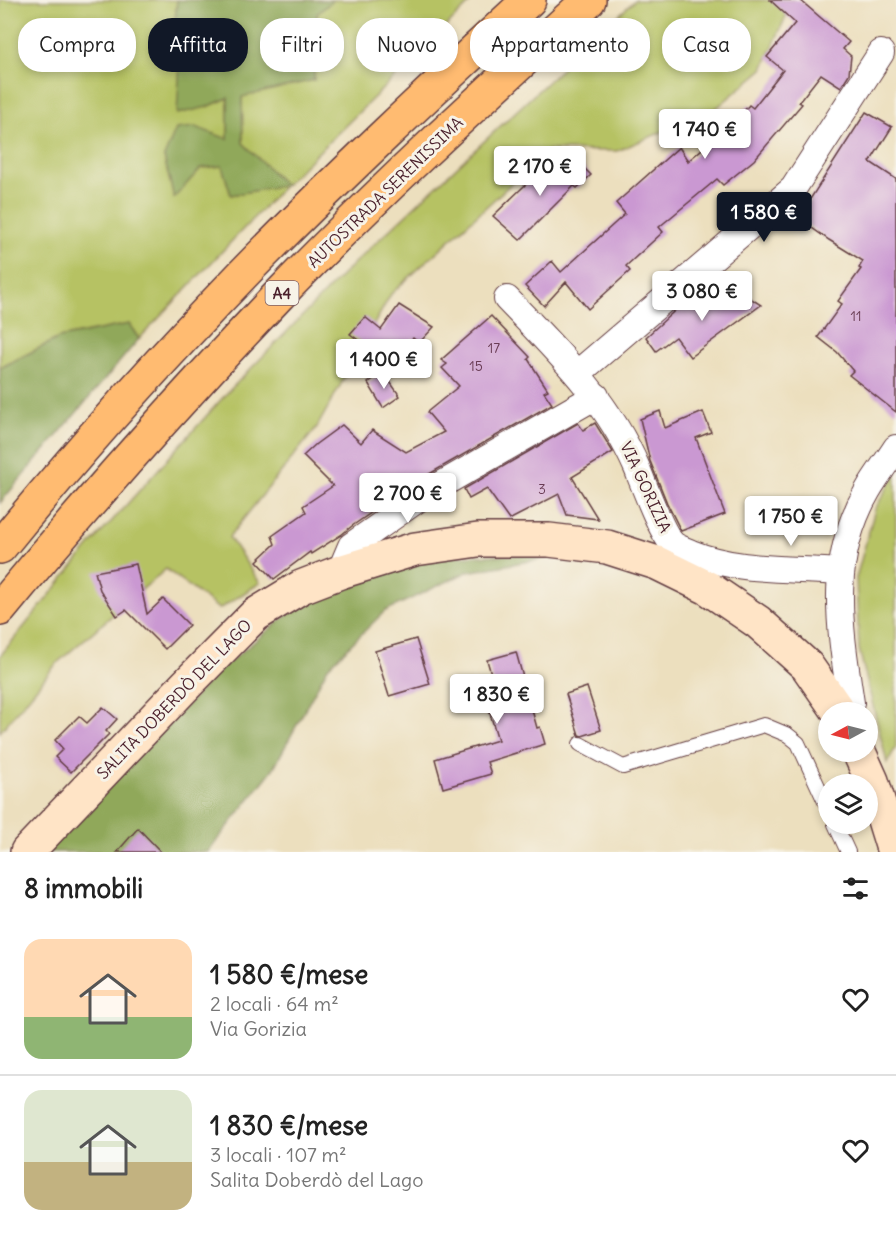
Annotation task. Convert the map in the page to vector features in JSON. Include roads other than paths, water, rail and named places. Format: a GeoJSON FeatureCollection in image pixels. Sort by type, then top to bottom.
{"type":"FeatureCollection","features":[{"type":"Feature","properties":{"kind":"highway","name":"A4"},"geometry":{"type":"LineString","coordinates":[[0,547],[141,383],[248,269],[360,159],[529,0]]}},
{"type":"Feature","properties":{"kind":"highway","name":"AUTOSTRADA SERENISSIMA"},"geometry":{"type":"LineString","coordinates":[[0,609],[52,545],[166,416],[279,296],[387,189],[589,0]]}},
{"type":"Feature","properties":{"kind":"street"},"geometry":{"type":"LineString","coordinates":[[578,373],[793,189],[881,52]]}},
{"type":"Feature","properties":{"kind":"street","name":"VIA GORIZIA"},"geometry":{"type":"LineString","coordinates":[[507,299],[578,373],[596,396],[626,443],[659,520],[673,545],[702,557],[739,566],[840,572]]}},
{"type":"Feature","properties":{"kind":"street"},"geometry":{"type":"LineString","coordinates":[[340,572],[351,546],[425,494],[596,396]]}},
{"type":"Feature","properties":{"kind":"street"},"geometry":{"type":"LineString","coordinates":[[851,702],[841,633],[840,572],[848,536],[867,492],[896,448]]}},
{"type":"Feature","properties":{"kind":"street","name":"SALITA DOBERDÒ DEL LAGO"},"geometry":{"type":"LineString","coordinates":[[27,852],[255,615],[301,587],[340,572],[415,549],[478,540],[549,540],[607,547],[657,563],[708,588],[758,622],[807,666],[833,702]]}},
{"type":"Feature","properties":{"kind":"street"},"geometry":{"type":"LineString","coordinates":[[863,762],[872,781],[894,852]]}},
{"type":"Feature","properties":{"kind":"lane"},"geometry":{"type":"LineString","coordinates":[[580,744],[623,767],[764,725],[788,735],[798,743],[818,786]]}},
{"type":"Feature","properties":{"kind":"lane"},"geometry":{"type":"LineString","coordinates":[[840,834],[848,852]]}}]}
